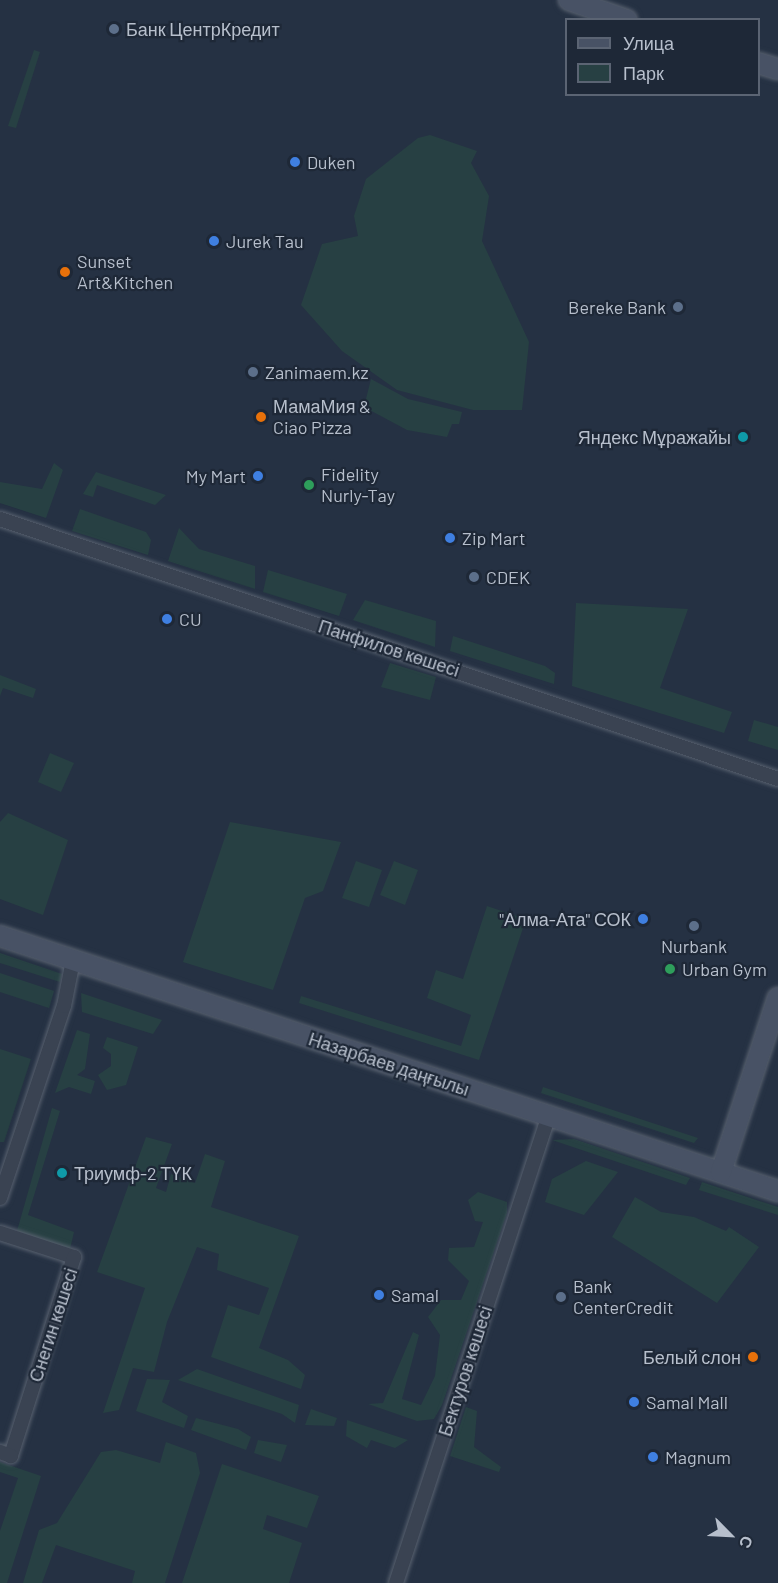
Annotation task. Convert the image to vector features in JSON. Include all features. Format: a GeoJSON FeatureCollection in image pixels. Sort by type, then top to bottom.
{"type":"FeatureCollection","features":[{"type":"Feature","properties":{"kind":"main road"},"geometry":{"type":"LineString","coordinates":[[569,0],[621,18]]}},
{"type":"Feature","properties":{"kind":"main road"},"geometry":{"type":"LineString","coordinates":[[760,63],[778,69]]}},
{"type":"Feature","properties":{"kind":"main road","name":"Назарбаев даңғылы"},"geometry":{"type":"LineString","coordinates":[[0,936],[778,1191]]}},
{"type":"Feature","properties":{"kind":"main road"},"geometry":{"type":"LineString","coordinates":[[721,1172],[778,998]]}},
{"type":"Feature","properties":{"kind":"street","name":"Панфилов көшесі"},"geometry":{"type":"LineString","coordinates":[[0,519],[778,779]]}},
{"type":"Feature","properties":{"kind":"street"},"geometry":{"type":"LineString","coordinates":[[0,1198],[64,1006],[73,960]]}},
{"type":"Feature","properties":{"kind":"street","name":"Бектуров көшесі"},"geometry":{"type":"LineString","coordinates":[[396,1583],[549,1116]]}},
{"type":"Feature","properties":{"kind":"street","name":"Снегин көшесі"},"geometry":{"type":"LineString","coordinates":[[0,1233],[74,1257],[11,1456],[0,1452]]}},
{"type":"Feature","properties":{"kind":"green space"},"geometry":{"type":"Polygon","coordinates":[[[34,50],[40,52],[16,128],[8,126],[34,50]]]}},
{"type":"Feature","properties":{"kind":"green space"},"geometry":{"type":"Polygon","coordinates":[[[430,135],[477,151],[471,163],[489,196],[482,241],[529,342],[522,410],[473,410],[397,390],[342,351],[301,305],[322,244],[358,236],[354,216],[366,179],[418,138],[430,135]]]}},
{"type":"Feature","properties":{"kind":"green space"},"geometry":{"type":"Polygon","coordinates":[[[371,379],[408,399],[462,412],[459,424],[452,424],[447,437],[407,430],[364,407],[371,379]]]}},
{"type":"Feature","properties":{"kind":"green space"},"geometry":{"type":"Polygon","coordinates":[[[54,463],[63,470],[46,518],[0,503],[0,482],[42,489],[54,463]]]}},
{"type":"Feature","properties":{"kind":"green space"},"geometry":{"type":"Polygon","coordinates":[[[96,472],[166,495],[155,505],[97,485],[93,497],[83,494],[96,472]]]}},
{"type":"Feature","properties":{"kind":"green space"},"geometry":{"type":"Polygon","coordinates":[[[80,509],[146,532],[151,540],[148,555],[72,531],[80,509]]]}},
{"type":"Feature","properties":{"kind":"green space"},"geometry":{"type":"Polygon","coordinates":[[[179,528],[199,549],[255,566],[255,589],[168,561],[179,528]]]}},
{"type":"Feature","properties":{"kind":"green space"},"geometry":{"type":"Polygon","coordinates":[[[268,570],[347,594],[339,616],[263,592],[268,570]]]}},
{"type":"Feature","properties":{"kind":"green space"},"geometry":{"type":"Polygon","coordinates":[[[365,600],[436,621],[435,647],[353,620],[365,600]]]}},
{"type":"Feature","properties":{"kind":"green space"},"geometry":{"type":"Polygon","coordinates":[[[576,603],[688,609],[660,688],[732,712],[724,733],[572,686],[576,603]]]}},
{"type":"Feature","properties":{"kind":"green space"},"geometry":{"type":"Polygon","coordinates":[[[453,636],[545,666],[555,673],[554,684],[450,651],[453,636]]]}},
{"type":"Feature","properties":{"kind":"green space"},"geometry":{"type":"Polygon","coordinates":[[[390,663],[436,677],[430,700],[381,687],[390,663]]]}},
{"type":"Feature","properties":{"kind":"green space"},"geometry":{"type":"Polygon","coordinates":[[[0,675],[36,689],[33,698],[3,688],[0,696],[0,675]]]}},
{"type":"Feature","properties":{"kind":"green space"},"geometry":{"type":"Polygon","coordinates":[[[754,720],[778,727],[778,750],[748,741],[754,720]]]}},
{"type":"Feature","properties":{"kind":"green space"},"geometry":{"type":"Polygon","coordinates":[[[50,753],[74,763],[61,792],[38,782],[50,753]]]}},
{"type":"Feature","properties":{"kind":"green space"},"geometry":{"type":"Polygon","coordinates":[[[8,813],[68,840],[43,915],[0,899],[0,822],[8,813]]]}},
{"type":"Feature","properties":{"kind":"green space"},"geometry":{"type":"Polygon","coordinates":[[[230,822],[341,842],[323,891],[305,898],[273,990],[183,962],[230,822]]]}},
{"type":"Feature","properties":{"kind":"green space"},"geometry":{"type":"Polygon","coordinates":[[[356,861],[382,870],[369,907],[342,898],[356,861]]]}},
{"type":"Feature","properties":{"kind":"green space"},"geometry":{"type":"Polygon","coordinates":[[[394,861],[418,870],[405,905],[380,895],[394,861]]]}},
{"type":"Feature","properties":{"kind":"green space"},"geometry":{"type":"Polygon","coordinates":[[[487,906],[526,919],[479,1060],[299,1003],[301,996],[461,1046],[471,1015],[427,998],[436,970],[463,979],[487,906]]]}},
{"type":"Feature","properties":{"kind":"green space"},"geometry":{"type":"Polygon","coordinates":[[[0,953],[62,974],[60,982],[0,963],[0,953]]]}},
{"type":"Feature","properties":{"kind":"green space"},"geometry":{"type":"Polygon","coordinates":[[[0,973],[54,991],[49,1008],[0,992],[0,973]]]}},
{"type":"Feature","properties":{"kind":"green space"},"geometry":{"type":"Polygon","coordinates":[[[81,993],[162,1020],[153,1034],[82,1012],[81,993]]]}},
{"type":"Feature","properties":{"kind":"green space"},"geometry":{"type":"Polygon","coordinates":[[[77,1030],[90,1034],[85,1069],[77,1075],[95,1081],[91,1094],[69,1087],[55,1093],[77,1030]]]}},
{"type":"Feature","properties":{"kind":"green space"},"geometry":{"type":"Polygon","coordinates":[[[107,1037],[138,1047],[126,1085],[107,1090],[98,1075],[111,1066],[111,1054],[103,1048],[107,1037]]]}},
{"type":"Feature","properties":{"kind":"green space"},"geometry":{"type":"Polygon","coordinates":[[[0,1049],[31,1059],[4,1142],[0,1142],[0,1049]]]}},
{"type":"Feature","properties":{"kind":"green space"},"geometry":{"type":"Polygon","coordinates":[[[543,1087],[698,1138],[694,1143],[541,1093],[543,1087]]]}},
{"type":"Feature","properties":{"kind":"green space"},"geometry":{"type":"Polygon","coordinates":[[[52,1108],[60,1111],[28,1215],[74,1232],[70,1249],[17,1231],[52,1108]]]}},
{"type":"Feature","properties":{"kind":"green space"},"geometry":{"type":"Polygon","coordinates":[[[146,1137],[172,1144],[156,1188],[166,1192],[171,1174],[195,1183],[205,1154],[225,1161],[211,1207],[299,1236],[259,1348],[288,1360],[305,1375],[301,1389],[211,1357],[228,1305],[259,1315],[269,1288],[217,1270],[219,1254],[197,1247],[167,1322],[154,1372],[133,1368],[119,1410],[103,1413],[145,1288],[97,1272],[146,1137]]]}},
{"type":"Feature","properties":{"kind":"green space"},"geometry":{"type":"Polygon","coordinates":[[[574,1139],[690,1178],[686,1185],[552,1140],[574,1139]]]}},
{"type":"Feature","properties":{"kind":"green space"},"geometry":{"type":"Polygon","coordinates":[[[586,1161],[618,1172],[584,1215],[545,1202],[552,1179],[586,1161]]]}},
{"type":"Feature","properties":{"kind":"green space"},"geometry":{"type":"Polygon","coordinates":[[[702,1182],[778,1207],[778,1215],[699,1190],[702,1182]]]}},
{"type":"Feature","properties":{"kind":"green space"},"geometry":{"type":"Polygon","coordinates":[[[478,1192],[507,1202],[507,1213],[442,1405],[434,1419],[417,1421],[368,1404],[383,1403],[413,1332],[419,1335],[402,1399],[421,1405],[435,1376],[440,1335],[428,1317],[441,1300],[461,1300],[469,1281],[448,1260],[449,1248],[474,1247],[483,1222],[475,1221],[468,1200],[478,1192]]]}},
{"type":"Feature","properties":{"kind":"green space"},"geometry":{"type":"Polygon","coordinates":[[[635,1197],[661,1212],[694,1217],[726,1231],[729,1227],[759,1247],[717,1303],[612,1237],[635,1197]]]}},
{"type":"Feature","properties":{"kind":"green space"},"geometry":{"type":"Polygon","coordinates":[[[197,1369],[299,1405],[295,1423],[282,1414],[178,1380],[197,1369]]]}},
{"type":"Feature","properties":{"kind":"green space"},"geometry":{"type":"Polygon","coordinates":[[[147,1379],[170,1380],[162,1402],[188,1416],[184,1428],[136,1411],[147,1379]]]}},
{"type":"Feature","properties":{"kind":"green space"},"geometry":{"type":"Polygon","coordinates":[[[466,1407],[477,1411],[474,1447],[501,1467],[499,1472],[450,1456],[466,1407]]]}},
{"type":"Feature","properties":{"kind":"green space"},"geometry":{"type":"Polygon","coordinates":[[[311,1409],[337,1418],[334,1426],[305,1425],[311,1409]]]}},
{"type":"Feature","properties":{"kind":"green space"},"geometry":{"type":"Polygon","coordinates":[[[196,1418],[238,1429],[251,1437],[246,1450],[191,1430],[196,1418]]]}},
{"type":"Feature","properties":{"kind":"green space"},"geometry":{"type":"Polygon","coordinates":[[[347,1420],[408,1440],[395,1448],[371,1440],[367,1448],[346,1436],[347,1420]]]}},
{"type":"Feature","properties":{"kind":"green space"},"geometry":{"type":"Polygon","coordinates":[[[258,1440],[287,1445],[281,1462],[254,1453],[258,1440]]]}},
{"type":"Feature","properties":{"kind":"green space"},"geometry":{"type":"Polygon","coordinates":[[[166,1442],[196,1453],[200,1473],[165,1583],[132,1583],[135,1571],[56,1545],[42,1583],[23,1583],[39,1530],[57,1523],[101,1452],[116,1450],[160,1463],[166,1442]]]}},
{"type":"Feature","properties":{"kind":"green space"},"geometry":{"type":"Polygon","coordinates":[[[0,1462],[41,1476],[7,1583],[0,1583],[0,1531],[18,1478],[0,1472],[0,1462]]]}},
{"type":"Feature","properties":{"kind":"green space"},"geometry":{"type":"Polygon","coordinates":[[[222,1464],[319,1496],[307,1528],[267,1515],[263,1529],[302,1543],[289,1583],[182,1583],[222,1464]]]}},
{"type":"Feature","properties":{"kind":"place","name":"Банк ЦентрКредит"},"geometry":{"type":"Point","coordinates":[114,29]}},
{"type":"Feature","properties":{"kind":"place","name":"Duken"},"geometry":{"type":"Point","coordinates":[295,162]}},
{"type":"Feature","properties":{"kind":"place","name":"Jurek Tau"},"geometry":{"type":"Point","coordinates":[214,241]}},
{"type":"Feature","properties":{"kind":"place","name":"Sunset Art&Kitchen"},"geometry":{"type":"Point","coordinates":[65,272]}},
{"type":"Feature","properties":{"kind":"place","name":"Bereke Bank"},"geometry":{"type":"Point","coordinates":[678,307]}},
{"type":"Feature","properties":{"kind":"place","name":"Zanimaem.kz"},"geometry":{"type":"Point","coordinates":[253,372]}},
{"type":"Feature","properties":{"kind":"place","name":"МамаМия & Ciao Pizza"},"geometry":{"type":"Point","coordinates":[261,417]}},
{"type":"Feature","properties":{"kind":"place","name":"Яндекс Мұражайы"},"geometry":{"type":"Point","coordinates":[743,437]}},
{"type":"Feature","properties":{"kind":"place","name":"My Mart"},"geometry":{"type":"Point","coordinates":[258,476]}},
{"type":"Feature","properties":{"kind":"place","name":"Fidelity Nurly-Tay"},"geometry":{"type":"Point","coordinates":[309,485]}},
{"type":"Feature","properties":{"kind":"place","name":"Zip Mart"},"geometry":{"type":"Point","coordinates":[450,538]}},
{"type":"Feature","properties":{"kind":"place","name":"CDEK"},"geometry":{"type":"Point","coordinates":[474,577]}},
{"type":"Feature","properties":{"kind":"place","name":"CU"},"geometry":{"type":"Point","coordinates":[167,619]}},
{"type":"Feature","properties":{"kind":"place","name":"\"Алма-Ата\" СОК"},"geometry":{"type":"Point","coordinates":[643,919]}},
{"type":"Feature","properties":{"kind":"place","name":"Nurbank"},"geometry":{"type":"Point","coordinates":[694,926]}},
{"type":"Feature","properties":{"kind":"place","name":"Urban Gym"},"geometry":{"type":"Point","coordinates":[670,969]}},
{"type":"Feature","properties":{"kind":"place","name":"Триумф-2 ТҮК"},"geometry":{"type":"Point","coordinates":[62,1173]}},
{"type":"Feature","properties":{"kind":"place","name":"Samal"},"geometry":{"type":"Point","coordinates":[379,1295]}},
{"type":"Feature","properties":{"kind":"place","name":"Bank CenterCredit"},"geometry":{"type":"Point","coordinates":[561,1297]}},
{"type":"Feature","properties":{"kind":"place","name":"Белый слон"},"geometry":{"type":"Point","coordinates":[753,1357]}},
{"type":"Feature","properties":{"kind":"place","name":"Samal Mall"},"geometry":{"type":"Point","coordinates":[634,1402]}},
{"type":"Feature","properties":{"kind":"place","name":"Magnum"},"geometry":{"type":"Point","coordinates":[653,1457]}}]}
